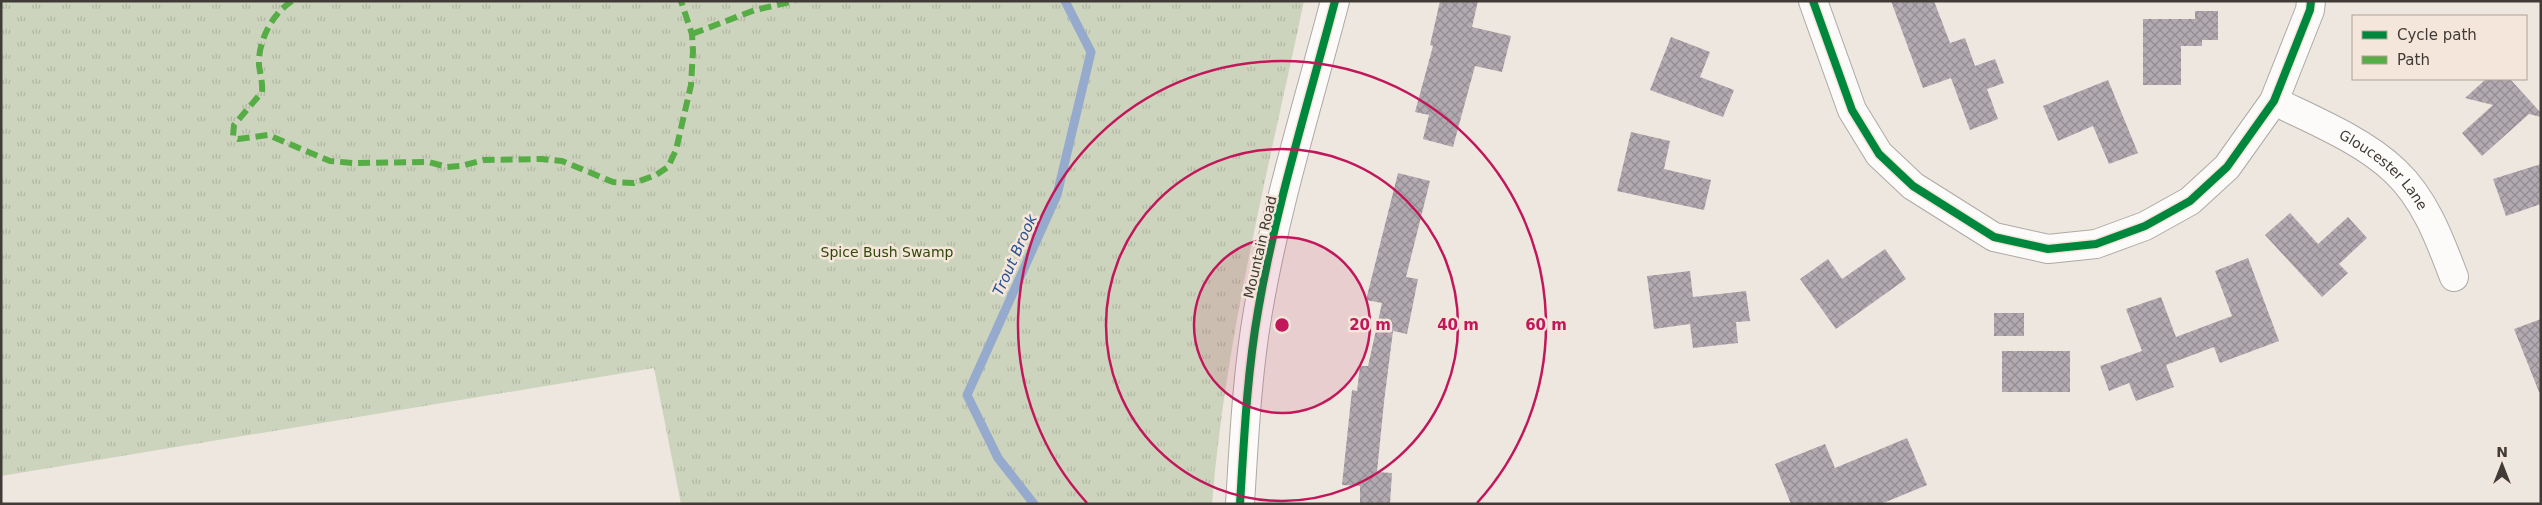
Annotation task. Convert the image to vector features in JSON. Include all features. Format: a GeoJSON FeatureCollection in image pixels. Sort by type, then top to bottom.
{"type":"FeatureCollection","features":[{"type":"Feature","properties":{"kind":"street","name":"Mountain Road"},"geometry":{"type":"LineString","coordinates":[[1240,504],[1249,382],[1258,311],[1275,228],[1335,1]]}},
{"type":"Feature","properties":{"kind":"street"},"geometry":{"type":"LineString","coordinates":[[1813,1],[1852,110],[1879,154],[1913,186],[1994,237],[2048,249],[2096,244],[2145,226],[2190,201],[2227,167],[2274,101],[2310,10],[2310,1]]}},
{"type":"Feature","properties":{"kind":"street","name":"Gloucester Lane"},"geometry":{"type":"LineString","coordinates":[[2274,101],[2344,135],[2395,171],[2418,201],[2439,236],[2454,277]]}},
{"type":"Feature","properties":{"kind":"green space","name":"Spice Bush Swamp"},"geometry":{"type":"Polygon","coordinates":[[[1,1],[1304,1],[1263,188],[1238,314],[1227,377],[1212,504],[681,504],[654,368],[1,476],[1,1]]]}},
{"type":"Feature","properties":{"kind":"building"},"geometry":{"type":"Polygon","coordinates":[[[1440,1],[1478,1],[1472,27],[1511,36],[1502,72],[1475,66],[1453,147],[1423,139],[1429,115],[1415,112],[1433,46],[1430,45],[1440,1]]]}},
{"type":"Feature","properties":{"kind":"building"},"geometry":{"type":"Polygon","coordinates":[[[1891,1],[1934,1],[1950,43],[1965,38],[1975,66],[1995,59],[2004,83],[1987,89],[1998,119],[1970,130],[1951,78],[1923,88],[1891,1]]]}},
{"type":"Feature","properties":{"kind":"building"},"geometry":{"type":"Polygon","coordinates":[[[2195,11],[2218,11],[2218,40],[2202,40],[2202,46],[2181,46],[2181,85],[2143,85],[2143,19],[2195,19],[2195,11]]]}},
{"type":"Feature","properties":{"kind":"building"},"geometry":{"type":"Polygon","coordinates":[[[1671,37],[1710,52],[1700,77],[1734,90],[1723,117],[1650,90],[1671,37]]]}},
{"type":"Feature","properties":{"kind":"building"},"geometry":{"type":"Polygon","coordinates":[[[2108,80],[2138,153],[2109,164],[2093,126],[2058,141],[2043,106],[2108,80]]]}},
{"type":"Feature","properties":{"kind":"building"},"geometry":{"type":"Polygon","coordinates":[[[2485,80],[2511,80],[2541,113],[2541,117],[2529,114],[2482,156],[2462,133],[2493,105],[2465,98],[2485,80]]]}},
{"type":"Feature","properties":{"kind":"building"},"geometry":{"type":"Polygon","coordinates":[[[1631,132],[1670,141],[1664,169],[1711,180],[1704,210],[1617,191],[1631,132]]]}},
{"type":"Feature","properties":{"kind":"building"},"geometry":{"type":"Polygon","coordinates":[[[2541,164],[2541,204],[2506,216],[2493,179],[2541,164]]]}},
{"type":"Feature","properties":{"kind":"building"},"geometry":{"type":"Polygon","coordinates":[[[1398,173],[1430,181],[1406,277],[1418,279],[1407,334],[1393,331],[1384,402],[1377,472],[1392,473],[1390,504],[1360,504],[1360,486],[1342,485],[1352,390],[1357,391],[1360,366],[1368,366],[1382,303],[1366,300],[1398,173]]]}},
{"type":"Feature","properties":{"kind":"building"},"geometry":{"type":"Polygon","coordinates":[[[2290,213],[2318,244],[2348,217],[2367,238],[2339,264],[2348,273],[2322,297],[2265,235],[2290,213]]]}},
{"type":"Feature","properties":{"kind":"building"},"geometry":{"type":"Polygon","coordinates":[[[1885,249],[1906,279],[1836,329],[1800,279],[1828,259],[1842,279],[1885,249]]]}},
{"type":"Feature","properties":{"kind":"building"},"geometry":{"type":"Polygon","coordinates":[[[2248,258],[2279,341],[2220,363],[2214,347],[2166,365],[2174,387],[2136,401],[2129,383],[2109,391],[2100,366],[2142,351],[2126,309],[2161,297],[2176,337],[2232,316],[2215,271],[2248,258]]]}},
{"type":"Feature","properties":{"kind":"building"},"geometry":{"type":"Polygon","coordinates":[[[1690,271],[1693,297],[1746,291],[1750,321],[1736,322],[1738,343],[1693,348],[1690,324],[1654,329],[1647,276],[1690,271]]]}},
{"type":"Feature","properties":{"kind":"building"},"geometry":{"type":"Polygon","coordinates":[[[1994,313],[2024,313],[2024,336],[1994,336],[1994,313]]]}},
{"type":"Feature","properties":{"kind":"building"},"geometry":{"type":"Polygon","coordinates":[[[2541,319],[2541,392],[2539,392],[2514,329],[2541,319]]]}},
{"type":"Feature","properties":{"kind":"building"},"geometry":{"type":"Polygon","coordinates":[[[2002,351],[2070,351],[2070,392],[2002,392],[2002,351]]]}},
{"type":"Feature","properties":{"kind":"building"},"geometry":{"type":"Polygon","coordinates":[[[1907,438],[1927,485],[1881,504],[1791,504],[1775,464],[1825,444],[1835,468],[1907,438]]]}},
{"type":"Feature","properties":{"kind":"waterway","name":"Trout Brook"},"geometry":{"type":"LineString","coordinates":[[1034,504],[998,458],[967,395],[1057,195],[1091,52],[1065,1]]}},
{"type":"Feature","properties":{"kind":"marked path"},"geometry":{"type":"LineString","coordinates":[[292,1],[278,13],[264,38],[259,56],[262,92],[234,125],[233,136],[238,139],[268,135],[330,161],[353,163],[429,162],[447,167],[461,166],[484,160],[541,159],[562,161],[613,182],[634,183],[656,175],[668,167],[676,150],[691,85],[693,51],[692,34],[681,1]]}},
{"type":"Feature","properties":{"kind":"marked path"},"geometry":{"type":"LineString","coordinates":[[692,34],[755,10],[795,1]]}},
{"type":"Feature","properties":{"kind":"cycle path"},"geometry":{"type":"LineString","coordinates":[[1240,504],[1251,359],[1265,272],[1293,155],[1335,1]]}},
{"type":"Feature","properties":{"kind":"cycle path"},"geometry":{"type":"LineString","coordinates":[[1813,1],[1852,110],[1879,154],[1913,186],[1994,237],[2048,249],[2096,244],[2145,226],[2190,201],[2227,167],[2274,101],[2310,10],[2311,1]]}}]}
